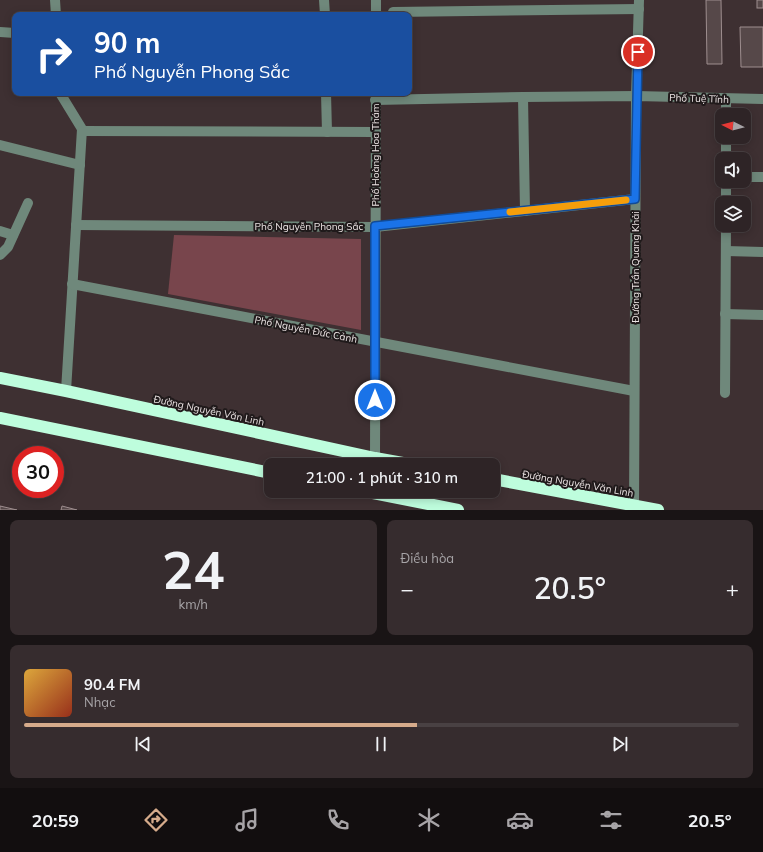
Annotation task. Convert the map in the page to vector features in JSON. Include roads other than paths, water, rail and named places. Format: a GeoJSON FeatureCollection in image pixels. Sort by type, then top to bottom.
{"type":"FeatureCollection","features":[{"type":"Feature","properties":{"kind":"highway","name":"Đường Nguyễn Văn Linh"},"geometry":{"type":"LineString","coordinates":[[0,378],[375,458]]}},
{"type":"Feature","properties":{"kind":"highway"},"geometry":{"type":"LineString","coordinates":[[0,418],[264,472]]}},
{"type":"Feature","properties":{"kind":"highway","name":"Đường Nguyễn Văn Linh"},"geometry":{"type":"LineString","coordinates":[[500,480],[634,508],[658,510]]}},
{"type":"Feature","properties":{"kind":"highway"},"geometry":{"type":"LineString","coordinates":[[398,498],[458,510]]}},
{"type":"Feature","properties":{"kind":"street"},"geometry":{"type":"LineString","coordinates":[[56,0],[56,12]]}},
{"type":"Feature","properties":{"kind":"street"},"geometry":{"type":"LineString","coordinates":[[324,0],[325,12]]}},
{"type":"Feature","properties":{"kind":"street"},"geometry":{"type":"LineString","coordinates":[[376,0],[376,12]]}},
{"type":"Feature","properties":{"kind":"street"},"geometry":{"type":"LineString","coordinates":[[393,12],[639,4]]}},
{"type":"Feature","properties":{"kind":"street","name":"Đường Trần Quang Khải"},"geometry":{"type":"LineString","coordinates":[[634,508],[636,96],[639,4]]}},
{"type":"Feature","properties":{"kind":"street"},"geometry":{"type":"LineString","coordinates":[[0,32],[12,33]]}},
{"type":"Feature","properties":{"kind":"street"},"geometry":{"type":"LineString","coordinates":[[62,96],[82,129],[66,391]]}},
{"type":"Feature","properties":{"kind":"street"},"geometry":{"type":"LineString","coordinates":[[326,96],[327,132]]}},
{"type":"Feature","properties":{"kind":"street","name":"Phố Tuệ Tĩnh"},"geometry":{"type":"LineString","coordinates":[[376,96],[636,96],[763,99]]}},
{"type":"Feature","properties":{"kind":"street","name":"Phố Hoàng Hoa Thám"},"geometry":{"type":"LineString","coordinates":[[375,458],[376,96]]}},
{"type":"Feature","properties":{"kind":"street"},"geometry":{"type":"LineString","coordinates":[[523,96],[525,210]]}},
{"type":"Feature","properties":{"kind":"street"},"geometry":{"type":"LineString","coordinates":[[726,99],[726,108]]}},
{"type":"Feature","properties":{"kind":"street"},"geometry":{"type":"LineString","coordinates":[[82,132],[376,132]]}},
{"type":"Feature","properties":{"kind":"street"},"geometry":{"type":"LineString","coordinates":[[0,145],[80,165]]}},
{"type":"Feature","properties":{"kind":"street"},"geometry":{"type":"LineString","coordinates":[[751,177],[763,177]]}},
{"type":"Feature","properties":{"kind":"street","name":"Phố Nguyễn Phong Sắc"},"geometry":{"type":"LineString","coordinates":[[76,225],[375,226],[635,199]]}},
{"type":"Feature","properties":{"kind":"street"},"geometry":{"type":"LineString","coordinates":[[0,255],[8,247],[28,204]]}},
{"type":"Feature","properties":{"kind":"street"},"geometry":{"type":"LineString","coordinates":[[0,231],[13,235]]}},
{"type":"Feature","properties":{"kind":"street"},"geometry":{"type":"LineString","coordinates":[[725,393],[726,232]]}},
{"type":"Feature","properties":{"kind":"street"},"geometry":{"type":"LineString","coordinates":[[726,251],[763,252]]}},
{"type":"Feature","properties":{"kind":"street","name":"Phố Nguyễn Đức Cảnh"},"geometry":{"type":"LineString","coordinates":[[72,284],[634,392]]}},
{"type":"Feature","properties":{"kind":"street"},"geometry":{"type":"LineString","coordinates":[[725,314],[763,315]]}}]}
